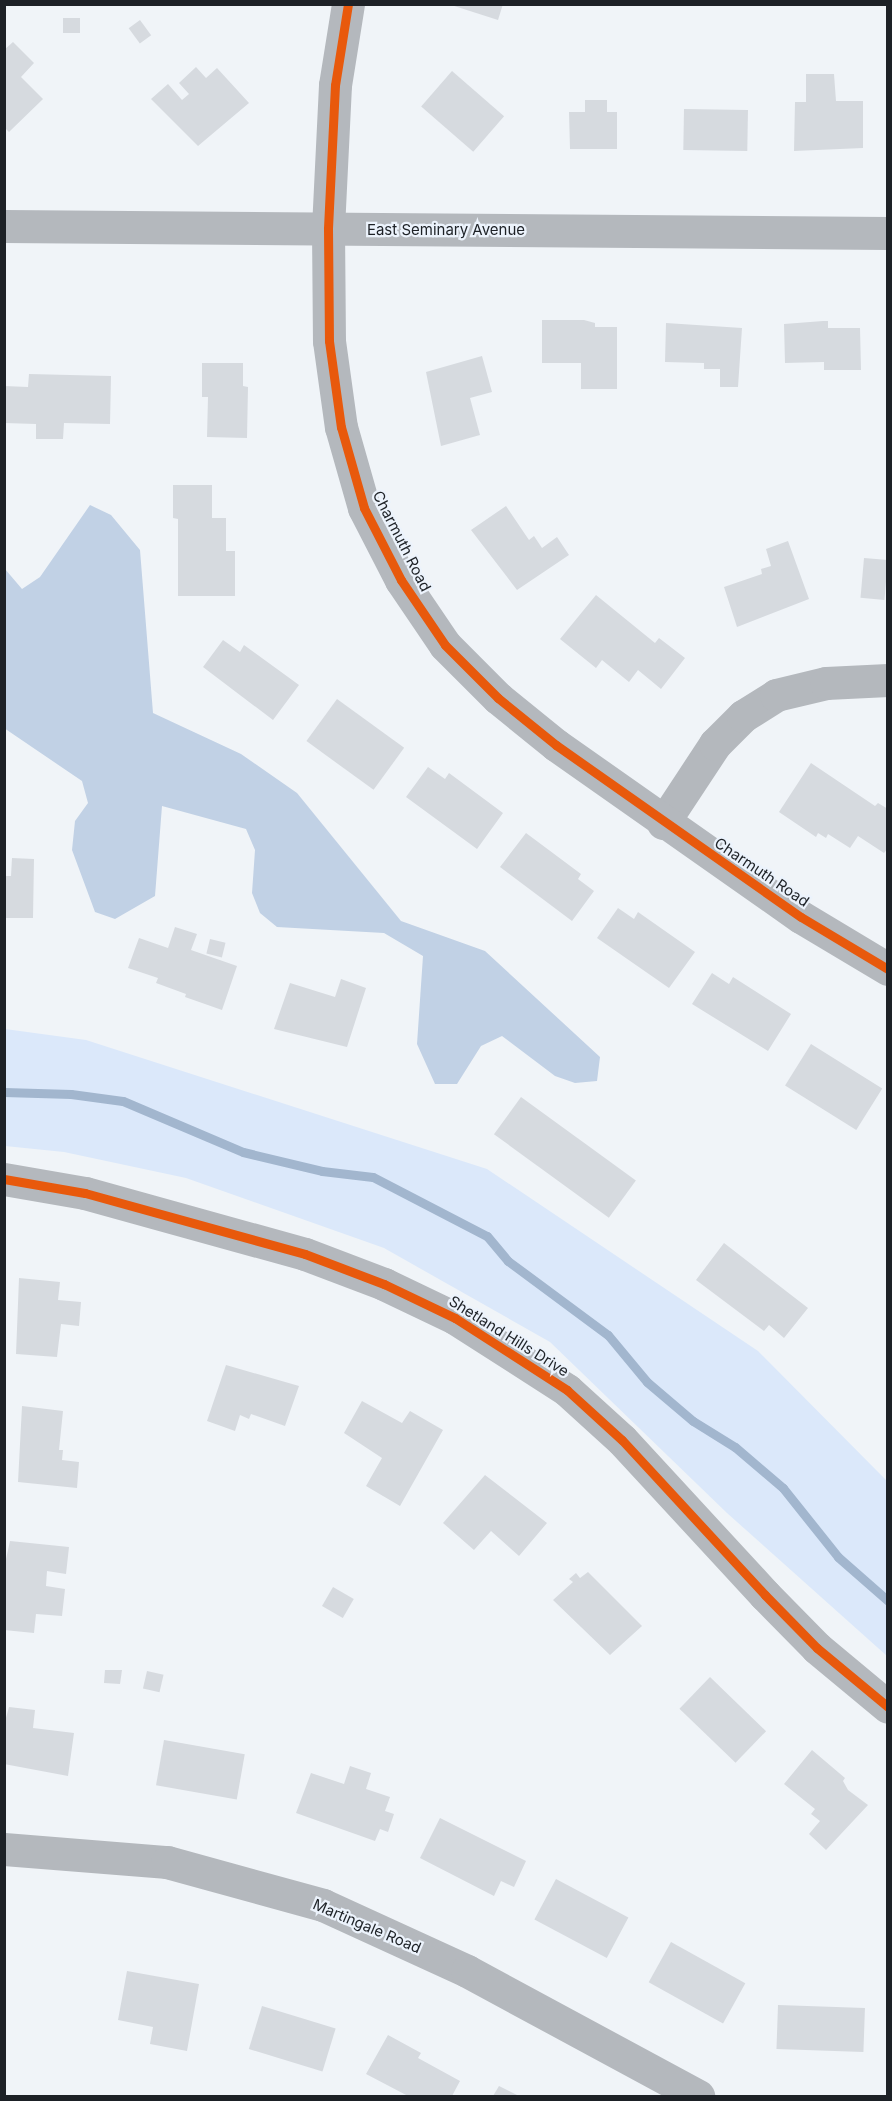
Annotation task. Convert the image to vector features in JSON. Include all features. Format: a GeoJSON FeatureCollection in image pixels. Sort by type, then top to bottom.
{"type":"FeatureCollection","features":[{"type":"Feature","properties":{"kind":"street","name":"Charmuth Road"},"geometry":{"type":"LineString","coordinates":[[348,4],[335,85],[327,229],[329,341],[341,427],[364,508],[401,580],[445,645],[498,698],[663,823],[801,917],[888,969]]}},
{"type":"Feature","properties":{"kind":"street","name":"East Seminary Avenue"},"geometry":{"type":"LineString","coordinates":[[4,226],[888,233]]}},
{"type":"Feature","properties":{"kind":"street"},"geometry":{"type":"LineString","coordinates":[[663,823],[715,744],[743,716],[776,695],[826,683],[888,680]]}},
{"type":"Feature","properties":{"kind":"street","name":"Shetland Hills Drive"},"geometry":{"type":"LineString","coordinates":[[4,1179],[85,1193],[305,1254],[384,1284],[455,1318],[567,1390],[622,1440],[810,1640],[888,1707]]}},
{"type":"Feature","properties":{"kind":"street","name":"Martingale Road"},"geometry":{"type":"LineString","coordinates":[[4,1849],[167,1862],[240,1879],[323,1905],[467,1971],[698,2097]]}},
{"type":"Feature","properties":{"kind":"shaded area"},"geometry":{"type":"Polygon","coordinates":[[[90,505],[111,515],[140,550],[153,713],[241,754],[297,793],[401,921],[485,951],[600,1057],[597,1081],[575,1083],[555,1076],[502,1036],[481,1046],[457,1084],[435,1084],[417,1044],[423,956],[384,933],[277,927],[260,913],[252,893],[255,850],[246,829],[162,806],[155,896],[115,919],[95,912],[72,850],[75,821],[88,803],[82,781],[4,728],[5,569],[22,589],[40,577],[90,505]]]}},
{"type":"Feature","properties":{"kind":"shaded area"},"geometry":{"type":"Polygon","coordinates":[[[5,1029],[86,1040],[487,1169],[758,1351],[887,1481],[887,1656],[727,1513],[550,1342],[384,1248],[186,1178],[64,1152],[5,1146],[5,1029]]]}},
{"type":"Feature","properties":{"kind":"building"},"geometry":{"type":"Polygon","coordinates":[[[448,4],[503,4],[498,20],[448,4]]]}},
{"type":"Feature","properties":{"kind":"building"},"geometry":{"type":"Polygon","coordinates":[[[63,18],[80,18],[80,33],[63,33],[63,18]]]}},
{"type":"Feature","properties":{"kind":"building"},"geometry":{"type":"Polygon","coordinates":[[[140,20],[151,35],[140,44],[129,28],[140,20]]]}},
{"type":"Feature","properties":{"kind":"building"},"geometry":{"type":"Polygon","coordinates":[[[13,42],[34,63],[21,77],[43,99],[9,132],[4,127],[4,50],[13,42]]]}},
{"type":"Feature","properties":{"kind":"building"},"geometry":{"type":"Polygon","coordinates":[[[196,67],[206,78],[217,68],[249,103],[198,146],[151,99],[168,84],[182,100],[189,94],[179,83],[196,67]]]}},
{"type":"Feature","properties":{"kind":"building"},"geometry":{"type":"Polygon","coordinates":[[[452,71],[504,116],[473,152],[421,106],[452,71]]]}},
{"type":"Feature","properties":{"kind":"building"},"geometry":{"type":"Polygon","coordinates":[[[806,74],[834,74],[836,101],[863,101],[863,148],[794,151],[795,102],[806,102],[806,74]]]}},
{"type":"Feature","properties":{"kind":"building"},"geometry":{"type":"Polygon","coordinates":[[[585,100],[607,100],[607,112],[617,112],[617,149],[570,149],[569,112],[585,112],[585,100]]]}},
{"type":"Feature","properties":{"kind":"building"},"geometry":{"type":"Polygon","coordinates":[[[684,109],[748,110],[747,151],[683,150],[684,109]]]}},
{"type":"Feature","properties":{"kind":"building"},"geometry":{"type":"Polygon","coordinates":[[[542,320],[584,320],[595,323],[595,327],[617,327],[617,389],[581,389],[581,363],[542,363],[542,320]]]}},
{"type":"Feature","properties":{"kind":"building"},"geometry":{"type":"Polygon","coordinates":[[[828,321],[828,328],[860,328],[861,370],[824,370],[824,362],[785,363],[784,324],[828,321]]]}},
{"type":"Feature","properties":{"kind":"building"},"geometry":{"type":"Polygon","coordinates":[[[666,323],[742,328],[738,387],[720,387],[720,369],[704,369],[704,363],[665,362],[666,323]]]}},
{"type":"Feature","properties":{"kind":"building"},"geometry":{"type":"Polygon","coordinates":[[[482,356],[492,392],[470,398],[480,435],[441,446],[426,372],[482,356]]]}},
{"type":"Feature","properties":{"kind":"building"},"geometry":{"type":"Polygon","coordinates":[[[202,363],[243,363],[243,386],[248,387],[247,438],[207,437],[208,397],[202,397],[202,363]]]}},
{"type":"Feature","properties":{"kind":"building"},"geometry":{"type":"Polygon","coordinates":[[[29,374],[111,376],[110,424],[64,423],[63,439],[36,439],[36,424],[4,423],[4,386],[28,387],[29,374]]]}},
{"type":"Feature","properties":{"kind":"building"},"geometry":{"type":"Polygon","coordinates":[[[173,485],[212,485],[212,518],[226,518],[226,551],[235,551],[235,596],[178,596],[178,519],[173,518],[173,485]]]}},
{"type":"Feature","properties":{"kind":"building"},"geometry":{"type":"Polygon","coordinates":[[[506,506],[529,540],[534,536],[542,548],[557,537],[569,555],[517,590],[471,530],[506,506]]]}},
{"type":"Feature","properties":{"kind":"building"},"geometry":{"type":"Polygon","coordinates":[[[788,541],[809,599],[737,627],[724,587],[762,574],[761,569],[771,566],[766,549],[788,541]]]}},
{"type":"Feature","properties":{"kind":"building"},"geometry":{"type":"Polygon","coordinates":[[[864,558],[888,560],[884,600],[861,598],[864,558]]]}},
{"type":"Feature","properties":{"kind":"building"},"geometry":{"type":"Polygon","coordinates":[[[596,595],[655,643],[659,638],[685,658],[661,689],[638,670],[629,682],[602,660],[596,668],[560,639],[596,595]]]}},
{"type":"Feature","properties":{"kind":"building"},"geometry":{"type":"Polygon","coordinates":[[[223,640],[240,652],[244,645],[299,685],[273,720],[203,667],[223,640]]]}},
{"type":"Feature","properties":{"kind":"building"},"geometry":{"type":"Polygon","coordinates":[[[337,699],[404,748],[374,790],[306,741],[337,699]]]}},
{"type":"Feature","properties":{"kind":"building"},"geometry":{"type":"Polygon","coordinates":[[[811,763],[875,806],[878,803],[888,809],[888,848],[884,853],[858,836],[850,848],[828,834],[826,838],[818,833],[816,837],[779,812],[811,763]]]}},
{"type":"Feature","properties":{"kind":"building"},"geometry":{"type":"Polygon","coordinates":[[[428,767],[445,779],[449,773],[503,813],[477,849],[406,797],[428,767]]]}},
{"type":"Feature","properties":{"kind":"building"},"geometry":{"type":"Polygon","coordinates":[[[526,833],[581,874],[578,879],[594,891],[572,921],[500,867],[526,833]]]}},
{"type":"Feature","properties":{"kind":"building"},"geometry":{"type":"Polygon","coordinates":[[[12,858],[34,859],[33,918],[4,918],[4,876],[11,876],[12,858]]]}},
{"type":"Feature","properties":{"kind":"building"},"geometry":{"type":"Polygon","coordinates":[[[618,908],[634,919],[638,912],[695,952],[669,988],[597,938],[618,908]]]}},
{"type":"Feature","properties":{"kind":"building"},"geometry":{"type":"Polygon","coordinates":[[[175,927],[197,934],[191,950],[237,966],[222,1010],[185,997],[186,994],[156,983],[158,978],[128,968],[139,938],[168,948],[175,927]]]}},
{"type":"Feature","properties":{"kind":"building"},"geometry":{"type":"Polygon","coordinates":[[[210,939],[226,943],[222,957],[206,954],[210,939]]]}},
{"type":"Feature","properties":{"kind":"building"},"geometry":{"type":"Polygon","coordinates":[[[712,973],[729,984],[733,977],[791,1014],[768,1051],[692,1004],[712,973]]]}},
{"type":"Feature","properties":{"kind":"building"},"geometry":{"type":"Polygon","coordinates":[[[341,979],[366,988],[347,1047],[274,1029],[290,983],[335,997],[341,979]]]}},
{"type":"Feature","properties":{"kind":"building"},"geometry":{"type":"Polygon","coordinates":[[[811,1044],[882,1089],[856,1130],[785,1086],[811,1044]]]}},
{"type":"Feature","properties":{"kind":"building"},"geometry":{"type":"Polygon","coordinates":[[[521,1097],[636,1180],[609,1218],[494,1134],[521,1097]]]}},
{"type":"Feature","properties":{"kind":"building"},"geometry":{"type":"Polygon","coordinates":[[[724,1243],[808,1308],[784,1338],[769,1325],[764,1331],[696,1280],[724,1243]]]}},
{"type":"Feature","properties":{"kind":"building"},"geometry":{"type":"Polygon","coordinates":[[[19,1278],[60,1282],[58,1300],[81,1302],[79,1326],[61,1324],[57,1357],[16,1354],[19,1278]]]}},
{"type":"Feature","properties":{"kind":"building"},"geometry":{"type":"Polygon","coordinates":[[[226,1365],[299,1386],[285,1426],[251,1414],[249,1419],[240,1415],[235,1431],[207,1421],[226,1365]]]}},
{"type":"Feature","properties":{"kind":"building"},"geometry":{"type":"Polygon","coordinates":[[[362,1401],[402,1423],[410,1411],[443,1430],[400,1506],[366,1486],[382,1458],[344,1433],[362,1401]]]}},
{"type":"Feature","properties":{"kind":"building"},"geometry":{"type":"Polygon","coordinates":[[[22,1406],[63,1411],[59,1450],[63,1450],[62,1460],[79,1462],[77,1488],[18,1482],[22,1406]]]}},
{"type":"Feature","properties":{"kind":"building"},"geometry":{"type":"Polygon","coordinates":[[[485,1475],[547,1523],[519,1556],[491,1531],[474,1550],[443,1523],[485,1475]]]}},
{"type":"Feature","properties":{"kind":"building"},"geometry":{"type":"Polygon","coordinates":[[[10,1541],[69,1547],[66,1574],[47,1571],[46,1586],[65,1589],[62,1616],[36,1614],[34,1633],[4,1630],[4,1568],[10,1541]]]}},
{"type":"Feature","properties":{"kind":"building"},"geometry":{"type":"Polygon","coordinates":[[[588,1572],[642,1626],[610,1655],[553,1600],[573,1582],[569,1579],[576,1573],[580,1578],[588,1572]]]}},
{"type":"Feature","properties":{"kind":"building"},"geometry":{"type":"Polygon","coordinates":[[[333,1587],[354,1599],[343,1618],[322,1606],[333,1587]]]}},
{"type":"Feature","properties":{"kind":"building"},"geometry":{"type":"Polygon","coordinates":[[[105,1670],[122,1670],[120,1684],[104,1683],[105,1670]]]}},
{"type":"Feature","properties":{"kind":"building"},"geometry":{"type":"Polygon","coordinates":[[[147,1671],[164,1675],[160,1692],[143,1689],[147,1671]]]}},
{"type":"Feature","properties":{"kind":"building"},"geometry":{"type":"Polygon","coordinates":[[[710,1677],[766,1731],[736,1763],[679,1709],[710,1677]]]}},
{"type":"Feature","properties":{"kind":"building"},"geometry":{"type":"Polygon","coordinates":[[[9,1707],[35,1710],[33,1728],[74,1733],[68,1776],[4,1764],[4,1725],[9,1707]]]}},
{"type":"Feature","properties":{"kind":"building"},"geometry":{"type":"Polygon","coordinates":[[[164,1740],[245,1754],[237,1800],[156,1785],[164,1740]]]}},
{"type":"Feature","properties":{"kind":"building"},"geometry":{"type":"Polygon","coordinates":[[[812,1750],[845,1778],[843,1781],[848,1790],[868,1805],[826,1850],[809,1834],[820,1821],[811,1814],[815,1809],[784,1784],[812,1750]]]}},
{"type":"Feature","properties":{"kind":"building"},"geometry":{"type":"Polygon","coordinates":[[[350,1766],[371,1773],[366,1789],[390,1797],[385,1811],[394,1814],[388,1832],[380,1829],[375,1841],[296,1813],[311,1773],[344,1784],[350,1766]]]}},
{"type":"Feature","properties":{"kind":"building"},"geometry":{"type":"Polygon","coordinates":[[[440,1818],[526,1861],[514,1887],[501,1881],[494,1896],[420,1858],[440,1818]]]}},
{"type":"Feature","properties":{"kind":"building"},"geometry":{"type":"Polygon","coordinates":[[[556,1879],[628,1917],[607,1958],[534,1920],[556,1879]]]}},
{"type":"Feature","properties":{"kind":"building"},"geometry":{"type":"Polygon","coordinates":[[[671,1942],[745,1983],[723,2023],[649,1982],[671,1942]]]}},
{"type":"Feature","properties":{"kind":"building"},"geometry":{"type":"Polygon","coordinates":[[[127,1971],[199,1984],[187,2051],[150,2044],[153,2027],[118,2020],[127,1971]]]}},
{"type":"Feature","properties":{"kind":"building"},"geometry":{"type":"Polygon","coordinates":[[[778,2005],[865,2008],[863,2052],[776,2049],[778,2005]]]}},
{"type":"Feature","properties":{"kind":"building"},"geometry":{"type":"Polygon","coordinates":[[[262,2006],[336,2029],[322,2072],[249,2049],[262,2006]]]}},
{"type":"Feature","properties":{"kind":"building"},"geometry":{"type":"Polygon","coordinates":[[[388,2035],[421,2053],[418,2058],[460,2081],[452,2096],[408,2096],[366,2074],[388,2035]]]}},
{"type":"Feature","properties":{"kind":"building"},"geometry":{"type":"Polygon","coordinates":[[[499,2086],[519,2096],[493,2096],[499,2086]]]}},
{"type":"Feature","properties":{"kind":"waterway"},"geometry":{"type":"LineString","coordinates":[[4,1092],[71,1094],[123,1101],[243,1152],[322,1171],[373,1177],[487,1236],[508,1261],[608,1335],[647,1382],[693,1421],[735,1447],[783,1488],[838,1557],[888,1601]]}},
{"type":"Feature","properties":{"kind":"cycle path"},"geometry":{"type":"LineString","coordinates":[[348,4],[335,85],[328,229],[329,341],[341,427],[364,508],[401,580],[445,645],[498,698],[556,745],[801,917],[888,969]]}},
{"type":"Feature","properties":{"kind":"cycle path"},"geometry":{"type":"LineString","coordinates":[[4,1179],[85,1193],[305,1254],[384,1284],[455,1318],[567,1390],[622,1440],[817,1648],[888,1707]]}}]}
